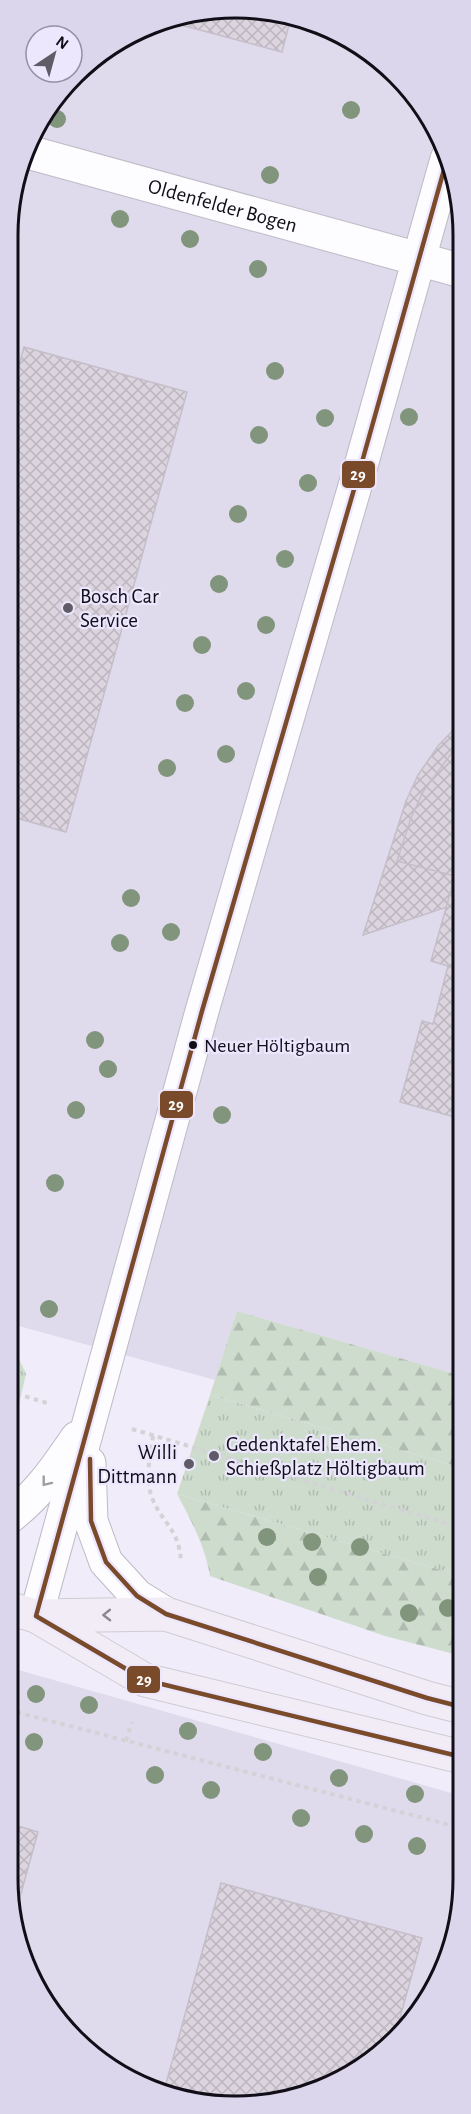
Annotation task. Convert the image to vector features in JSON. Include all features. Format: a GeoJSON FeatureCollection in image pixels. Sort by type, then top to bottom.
{"type":"FeatureCollection","features":[{"type":"Feature","properties":{"kind":"main road"},"geometry":{"type":"LineString","coordinates":[[22,1612],[166,1614],[453,1705]]}},
{"type":"Feature","properties":{"kind":"main road"},"geometry":{"type":"LineString","coordinates":[[22,1612],[145,1680],[453,1755]]}},
{"type":"Feature","properties":{"kind":"street","name":"Oldenfelder Bogen"},"geometry":{"type":"LineString","coordinates":[[34,154],[420,259]]}},
{"type":"Feature","properties":{"kind":"street"},"geometry":{"type":"LineString","coordinates":[[22,1612],[91,1417],[202,1011],[443,172]]}},
{"type":"Feature","properties":{"kind":"street"},"geometry":{"type":"LineString","coordinates":[[420,259],[453,268]]}},
{"type":"Feature","properties":{"kind":"street"},"geometry":{"type":"LineString","coordinates":[[18,1510],[45,1484],[91,1417]]}},
{"type":"Feature","properties":{"kind":"street"},"geometry":{"type":"LineString","coordinates":[[91,1417],[90,1521],[106,1562],[137,1596],[166,1614]]}},
{"type":"Feature","properties":{"kind":"path"},"geometry":{"type":"LineString","coordinates":[[91,1417],[453,1525]]}},
{"type":"Feature","properties":{"kind":"path"},"geometry":{"type":"LineString","coordinates":[[153,1436],[148,1482],[159,1512],[178,1539],[182,1562]]}},
{"type":"Feature","properties":{"kind":"path"},"geometry":{"type":"LineString","coordinates":[[18,1713],[453,1826]]}},
{"type":"Feature","properties":{"kind":"path"},"geometry":{"type":"LineString","coordinates":[[126,1741],[132,1722]]}},
{"type":"Feature","properties":{"kind":"shaded area"},"geometry":{"type":"Polygon","coordinates":[[[221,18],[250,18],[292,25],[332,40],[379,72],[408,103],[431,139],[446,179],[453,221],[453,1373],[237,1311],[215,1380],[18,1326],[18,221],[22,193],[40,139],[63,103],[80,84],[84,84],[84,80],[92,72],[139,40],[179,25],[221,18]]]}},
{"type":"Feature","properties":{"kind":"shaded area"},"geometry":{"type":"Polygon","coordinates":[[[18,1670],[453,1793],[453,1893],[446,1935],[431,1975],[399,2022],[368,2051],[332,2074],[292,2089],[250,2096],[221,2096],[179,2089],[139,2074],[92,2042],[63,2011],[40,1975],[22,1921],[18,1893],[18,1670]]]}},
{"type":"Feature","properties":{"kind":"green space"},"geometry":{"type":"Polygon","coordinates":[[[237,1311],[453,1373],[453,1465],[210,1395],[237,1311]]]}},
{"type":"Feature","properties":{"kind":"green space"},"geometry":{"type":"Polygon","coordinates":[[[18,1357],[26,1374],[18,1408],[18,1357]]]}},
{"type":"Feature","properties":{"kind":"green space"},"geometry":{"type":"Polygon","coordinates":[[[210,1395],[453,1465],[453,1573],[177,1494],[210,1395]]]}},
{"type":"Feature","properties":{"kind":"green space"},"geometry":{"type":"Polygon","coordinates":[[[177,1494],[453,1573],[453,1654],[385,1636],[210,1576],[192,1523],[177,1494]]]}},
{"type":"Feature","properties":{"kind":"building"},"geometry":{"type":"Polygon","coordinates":[[[221,18],[250,18],[289,24],[282,52],[180,25],[221,18]]]}},
{"type":"Feature","properties":{"kind":"building","name":"Bosch Car Service"},"geometry":{"type":"Polygon","coordinates":[[[24,347],[187,392],[66,832],[18,819],[18,369],[24,347]]]}},
{"type":"Feature","properties":{"kind":"building"},"geometry":{"type":"Polygon","coordinates":[[[453,730],[453,905],[363,935],[406,801],[418,775],[438,746],[453,730]]]}},
{"type":"Feature","properties":{"kind":"building"},"geometry":{"type":"Polygon","coordinates":[[[453,751],[453,875],[397,861],[411,818],[423,792],[453,751]]]}},
{"type":"Feature","properties":{"kind":"building"},"geometry":{"type":"Polygon","coordinates":[[[453,883],[453,1117],[400,1102],[422,1021],[433,1024],[448,966],[431,961],[453,883]]]}},
{"type":"Feature","properties":{"kind":"building"},"geometry":{"type":"Polygon","coordinates":[[[18,1826],[38,1832],[19,1900],[18,1826]]]}},
{"type":"Feature","properties":{"kind":"building"},"geometry":{"type":"Polygon","coordinates":[[[221,1883],[422,1938],[399,2022],[368,2051],[332,2074],[292,2089],[250,2096],[221,2096],[193,2092],[166,2084],[221,1883]]]}},
{"type":"Feature","properties":{"kind":"transit line","name":"29"},"geometry":{"type":"LineString","coordinates":[[443,172],[362,462],[202,1011],[36,1616],[145,1680],[453,1755]]}},
{"type":"Feature","properties":{"kind":"transit line","name":"29"},"geometry":{"type":"LineString","coordinates":[[90,1459],[91,1521],[106,1562],[137,1596],[166,1614],[453,1705]]}},
{"type":"Feature","properties":{"kind":"place","name":"Bosch Car Service"},"geometry":{"type":"Point","coordinates":[68,608]}},
{"type":"Feature","properties":{"kind":"place","name":"Neuer Höltigbaum"},"geometry":{"type":"Point","coordinates":[193,1045]}},
{"type":"Feature","properties":{"kind":"place","name":"Gedenktafel Ehem. Schießplatz Höltigbaum"},"geometry":{"type":"Point","coordinates":[214,1456]}},
{"type":"Feature","properties":{"kind":"place","name":"Willi Dittmann"},"geometry":{"type":"Point","coordinates":[189,1464]}}]}
